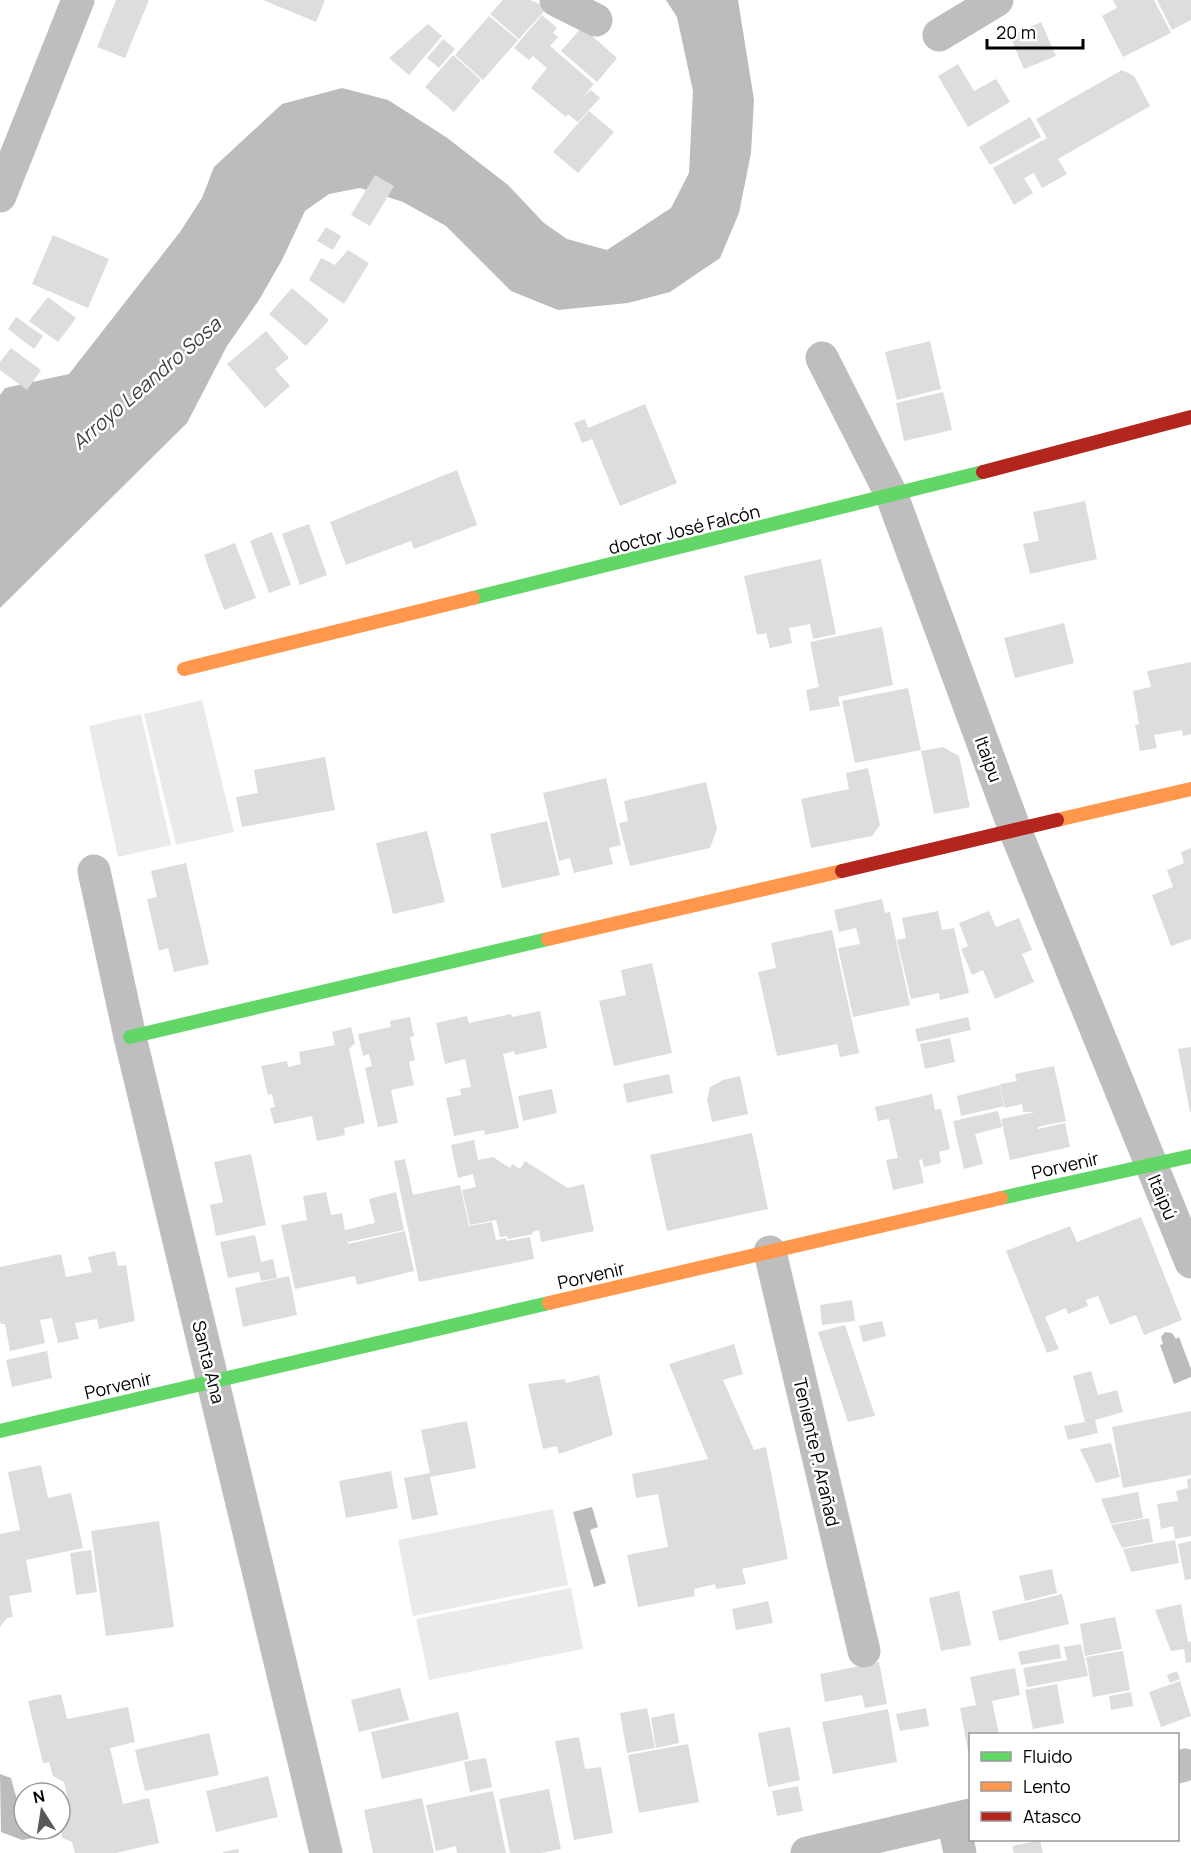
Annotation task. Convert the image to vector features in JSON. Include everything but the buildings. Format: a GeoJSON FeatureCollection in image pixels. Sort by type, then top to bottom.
{"type":"FeatureCollection","features":[{"type":"Feature","properties":{"kind":"street"},"geometry":{"type":"LineString","coordinates":[[0,196],[78,0]]}},
{"type":"Feature","properties":{"kind":"street"},"geometry":{"type":"LineString","coordinates":[[556,0],[597,20]]}},
{"type":"Feature","properties":{"kind":"street"},"geometry":{"type":"LineString","coordinates":[[939,35],[997,0]]}},
{"type":"Feature","properties":{"kind":"street","name":"Itaipu"},"geometry":{"type":"LineString","coordinates":[[822,358],[892,496],[1015,830],[1149,1164]]}},
{"type":"Feature","properties":{"kind":"street","name":"doctor José Falcón"},"geometry":{"type":"LineString","coordinates":[[184,669],[892,496],[1191,417]]}},
{"type":"Feature","properties":{"kind":"street"},"geometry":{"type":"LineString","coordinates":[[130,1037],[1191,789]]}},
{"type":"Feature","properties":{"kind":"street","name":"Santa Ana"},"geometry":{"type":"LineString","coordinates":[[94,871],[130,1037],[326,1853]]}},
{"type":"Feature","properties":{"kind":"street","name":"Porvenir"},"geometry":{"type":"LineString","coordinates":[[0,1431],[1191,1156]]}},
{"type":"Feature","properties":{"kind":"street","name":"Itaipú"},"geometry":{"type":"LineString","coordinates":[[1149,1164],[1191,1262]]}},
{"type":"Feature","properties":{"kind":"street","name":"Teniente P. Arañad"},"geometry":{"type":"LineString","coordinates":[[770,1252],[864,1651]]}},
{"type":"Feature","properties":{"kind":"street"},"geometry":{"type":"LineString","coordinates":[[807,1853],[962,1817],[960,1853]]}},
{"type":"Feature","properties":{"kind":"shaded area"},"geometry":{"type":"Polygon","coordinates":[[[202,700],[234,832],[176,845],[144,714],[202,700]]]}},
{"type":"Feature","properties":{"kind":"shaded area"},"geometry":{"type":"Polygon","coordinates":[[[141,714],[171,845],[118,857],[89,726],[141,714]]]}},
{"type":"Feature","properties":{"kind":"shaded area"},"geometry":{"type":"Polygon","coordinates":[[[553,1509],[568,1585],[413,1616],[398,1540],[553,1509]]]}},
{"type":"Feature","properties":{"kind":"shaded area"},"geometry":{"type":"Polygon","coordinates":[[[571,1588],[583,1649],[429,1680],[416,1619],[571,1588]]]}},
{"type":"Feature","properties":{"kind":"water","name":"Arroyo Leandro Sosa"},"geometry":{"type":"Polygon","coordinates":[[[666,0],[738,0],[754,100],[751,153],[739,213],[720,258],[670,292],[628,303],[558,310],[511,291],[446,226],[403,202],[360,188],[329,194],[305,211],[282,260],[259,300],[227,346],[187,423],[0,608],[0,395],[5,388],[69,374],[180,232],[202,198],[214,167],[282,104],[342,88],[388,100],[446,137],[508,185],[544,223],[567,239],[607,250],[671,208],[689,173],[693,91],[677,17],[666,0]]]}},
{"type":"Feature","properties":{"kind":"water"},"geometry":{"type":"Polygon","coordinates":[[[1165,1332],[1172,1333],[1176,1339],[1179,1337],[1191,1369],[1191,1377],[1174,1384],[1160,1345],[1163,1344],[1161,1337],[1165,1332]]]}},
{"type":"Feature","properties":{"kind":"water"},"geometry":{"type":"Polygon","coordinates":[[[592,1507],[598,1527],[590,1530],[606,1583],[594,1587],[573,1512],[592,1507]]]}},
{"type":"Feature","properties":{"kind":"water"},"geometry":{"type":"Polygon","coordinates":[[[0,1774],[11,1778],[12,1782],[12,1836],[1,1832],[0,1774]]]}},
{"type":"Feature","properties":{"kind":"traffic: fast"},"geometry":{"type":"LineString","coordinates":[[473,598],[983,472]]}},
{"type":"Feature","properties":{"kind":"traffic: fast"},"geometry":{"type":"LineString","coordinates":[[130,1037],[548,939]]}},
{"type":"Feature","properties":{"kind":"traffic: fast"},"geometry":{"type":"LineString","coordinates":[[1001,1198],[1191,1156]]}},
{"type":"Feature","properties":{"kind":"traffic: fast"},"geometry":{"type":"LineString","coordinates":[[0,1431],[549,1303]]}},
{"type":"Feature","properties":{"kind":"traffic: slow"},"geometry":{"type":"LineString","coordinates":[[184,669],[473,598]]}},
{"type":"Feature","properties":{"kind":"traffic: slow"},"geometry":{"type":"LineString","coordinates":[[1057,820],[1191,789]]}},
{"type":"Feature","properties":{"kind":"traffic: slow"},"geometry":{"type":"LineString","coordinates":[[548,939],[842,871]]}},
{"type":"Feature","properties":{"kind":"traffic: slow"},"geometry":{"type":"LineString","coordinates":[[549,1303],[1001,1198]]}},
{"type":"Feature","properties":{"kind":"traffic: jam"},"geometry":{"type":"LineString","coordinates":[[983,472],[1191,417]]}},
{"type":"Feature","properties":{"kind":"traffic: jam"},"geometry":{"type":"LineString","coordinates":[[842,871],[1057,820]]}}]}
